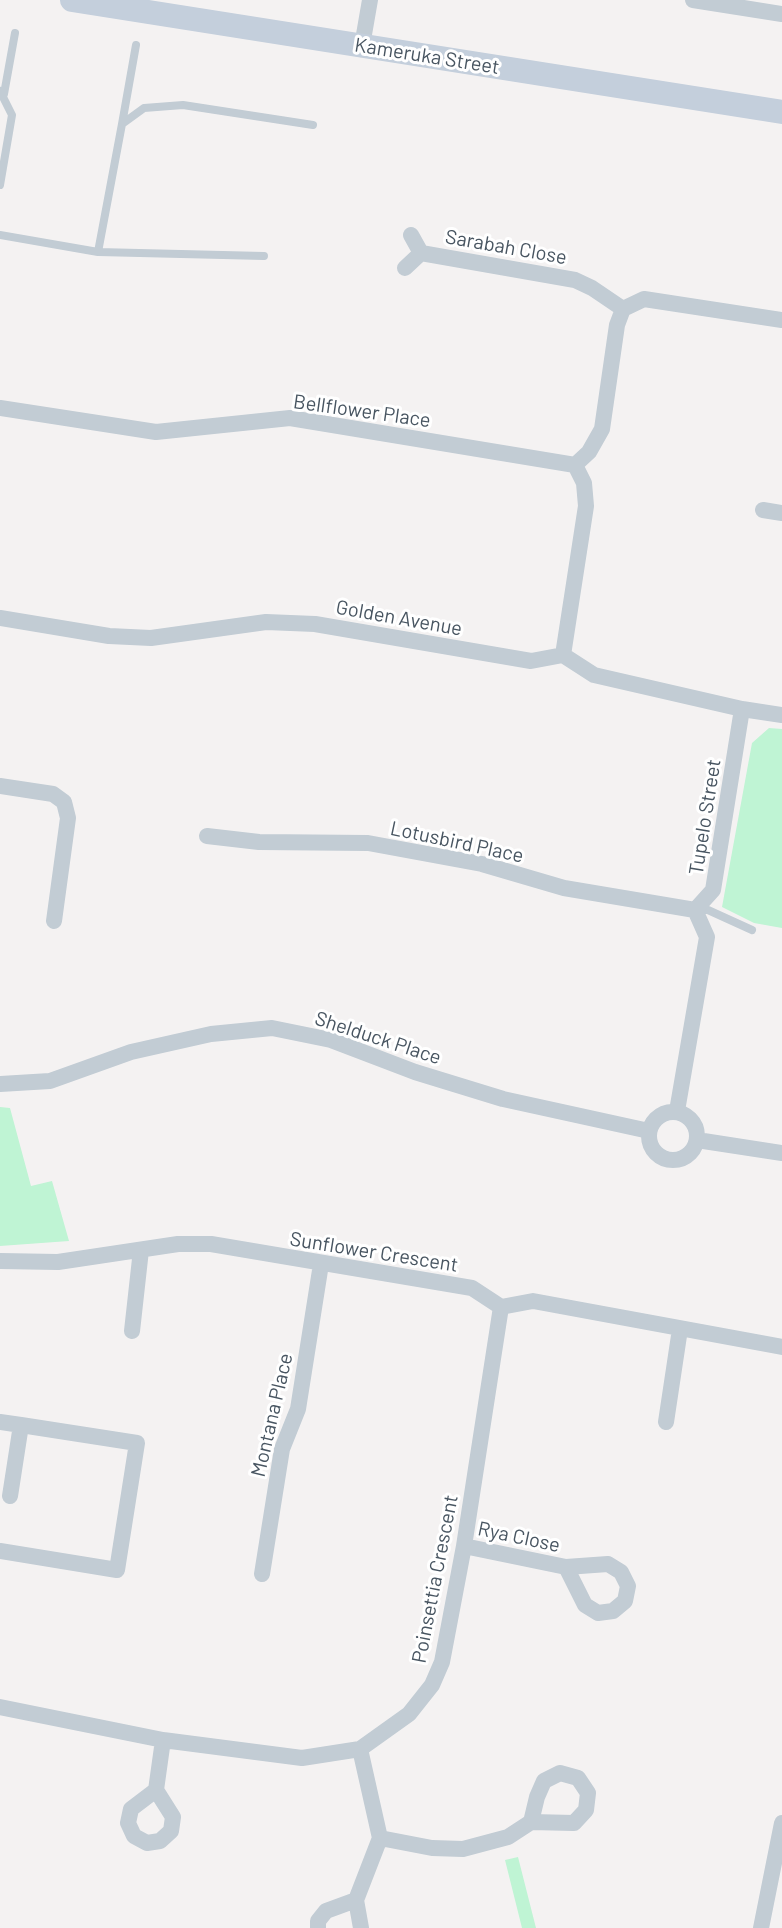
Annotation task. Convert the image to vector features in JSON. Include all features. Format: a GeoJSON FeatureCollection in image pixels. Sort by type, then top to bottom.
{"type":"FeatureCollection","features":[{"type":"Feature","properties":{"kind":"street","name":"Kameruka Street"},"geometry":{"type":"LineString","coordinates":[[72,0],[782,98]]}},
{"type":"Feature","properties":{"kind":"street","name":"Kameruka Street"},"geometry":{"type":"LineString","coordinates":[[161,0],[363,39],[782,112]]}},
{"type":"Feature","properties":{"kind":"street"},"geometry":{"type":"LineString","coordinates":[[363,39],[370,0]]}},
{"type":"Feature","properties":{"kind":"street"},"geometry":{"type":"LineString","coordinates":[[693,0],[775,9]]}},
{"type":"Feature","properties":{"kind":"street","name":"Sarabah Close"},"geometry":{"type":"LineString","coordinates":[[411,235],[421,253]]}},
{"type":"Feature","properties":{"kind":"street","name":"Sarabah Close"},"geometry":{"type":"LineString","coordinates":[[405,268],[421,253]]}},
{"type":"Feature","properties":{"kind":"street","name":"Sarabah Close"},"geometry":{"type":"LineString","coordinates":[[421,253],[575,280],[623,309]]}},
{"type":"Feature","properties":{"kind":"street"},"geometry":{"type":"LineString","coordinates":[[782,320],[644,299],[623,309],[617,325],[602,429],[589,452],[575,465],[584,483],[586,506],[563,655],[594,675],[742,709],[782,715]]}},
{"type":"Feature","properties":{"kind":"street","name":"Bellflower Place"},"geometry":{"type":"LineString","coordinates":[[0,408],[156,432],[290,418],[575,465]]}},
{"type":"Feature","properties":{"kind":"street"},"geometry":{"type":"LineString","coordinates":[[763,510],[782,513]]}},
{"type":"Feature","properties":{"kind":"street","name":"Golden Avenue"},"geometry":{"type":"LineString","coordinates":[[0,618],[109,636],[151,638],[266,622],[315,624],[531,661],[563,655]]}},
{"type":"Feature","properties":{"kind":"street","name":"Tupelo Street"},"geometry":{"type":"LineString","coordinates":[[695,910],[713,890],[742,709]]}},
{"type":"Feature","properties":{"kind":"street"},"geometry":{"type":"LineString","coordinates":[[0,786],[53,794],[64,802],[68,818],[54,921]]}},
{"type":"Feature","properties":{"kind":"street","name":"Lotusbird Place"},"geometry":{"type":"LineString","coordinates":[[207,836],[259,842],[368,843],[482,864],[564,888],[695,910]]}},
{"type":"Feature","properties":{"kind":"street"},"geometry":{"type":"LineString","coordinates":[[677,1111],[707,937],[695,910]]}},
{"type":"Feature","properties":{"kind":"street","name":"Shelduck Place"},"geometry":{"type":"LineString","coordinates":[[0,1084],[50,1081],[131,1052],[211,1034],[272,1028],[331,1040],[415,1072],[503,1099],[649,1131]]}},
{"type":"Feature","properties":{"kind":"street"},"geometry":{"type":"LineString","coordinates":[[677,1111],[691,1119],[697,1140],[695,1147],[684,1158],[669,1160],[656,1153],[651,1146],[649,1131],[656,1118],[677,1111]]}},
{"type":"Feature","properties":{"kind":"street"},"geometry":{"type":"LineString","coordinates":[[697,1140],[782,1153]]}},
{"type":"Feature","properties":{"kind":"street","name":"Sunflower Crescent"},"geometry":{"type":"LineString","coordinates":[[0,1261],[58,1262],[178,1244],[211,1244],[472,1288],[501,1307]]}},
{"type":"Feature","properties":{"kind":"street"},"geometry":{"type":"LineString","coordinates":[[132,1331],[141,1250]]}},
{"type":"Feature","properties":{"kind":"street","name":"Montana Place"},"geometry":{"type":"LineString","coordinates":[[262,1574],[282,1449],[298,1409],[321,1264]]}},
{"type":"Feature","properties":{"kind":"street"},"geometry":{"type":"LineString","coordinates":[[501,1307],[533,1301],[782,1347]]}},
{"type":"Feature","properties":{"kind":"street","name":"Poinsettia Crescent"},"geometry":{"type":"LineString","coordinates":[[0,1707],[163,1740],[302,1758],[360,1749],[409,1714],[432,1685],[442,1662],[464,1546],[501,1307]]}},
{"type":"Feature","properties":{"kind":"street"},"geometry":{"type":"LineString","coordinates":[[666,1422],[680,1329]]}},
{"type":"Feature","properties":{"kind":"street"},"geometry":{"type":"LineString","coordinates":[[0,1422],[137,1443],[117,1570],[0,1551]]}},
{"type":"Feature","properties":{"kind":"street"},"geometry":{"type":"LineString","coordinates":[[10,1496],[21,1425]]}},
{"type":"Feature","properties":{"kind":"street","name":"Rya Close"},"geometry":{"type":"LineString","coordinates":[[464,1546],[566,1567]]}},
{"type":"Feature","properties":{"kind":"street"},"geometry":{"type":"LineString","coordinates":[[156,1790],[163,1740]]}},
{"type":"Feature","properties":{"kind":"street"},"geometry":{"type":"LineString","coordinates":[[360,1749],[380,1838],[356,1900],[361,1928]]}},
{"type":"Feature","properties":{"kind":"street"},"geometry":{"type":"LineString","coordinates":[[380,1838],[432,1848],[463,1849],[508,1837],[531,1822]]}},
{"type":"Feature","properties":{"kind":"street"},"geometry":{"type":"LineString","coordinates":[[761,1928],[782,1823]]}},
{"type":"Feature","properties":{"kind":"street"},"geometry":{"type":"LineString","coordinates":[[318,1928],[318,1921],[326,1911],[356,1900]]}},
{"type":"Feature","properties":{"kind":"lane"},"geometry":{"type":"LineString","coordinates":[[0,185],[12,115],[2,92],[15,33]]}},
{"type":"Feature","properties":{"kind":"lane"},"geometry":{"type":"LineString","coordinates":[[98,252],[136,45]]}},
{"type":"Feature","properties":{"kind":"lane"},"geometry":{"type":"LineString","coordinates":[[122,124],[144,108],[183,105],[313,125]]}},
{"type":"Feature","properties":{"kind":"lane"},"geometry":{"type":"LineString","coordinates":[[0,235],[98,252],[264,256]]}},
{"type":"Feature","properties":{"kind":"lane"},"geometry":{"type":"LineString","coordinates":[[695,910],[708,910],[752,930]]}},
{"type":"Feature","properties":{"kind":"green space"},"geometry":{"type":"Polygon","coordinates":[[[769,728],[782,729],[782,928],[754,923],[722,907],[752,743],[769,728]]]}},
{"type":"Feature","properties":{"kind":"green space"},"geometry":{"type":"Polygon","coordinates":[[[0,1107],[10,1108],[31,1186],[52,1181],[69,1241],[0,1246],[0,1107]]]}},
{"type":"Feature","properties":{"kind":"green space"},"geometry":{"type":"Polygon","coordinates":[[[518,1857],[536,1928],[522,1928],[505,1860],[518,1857]]]}}]}
